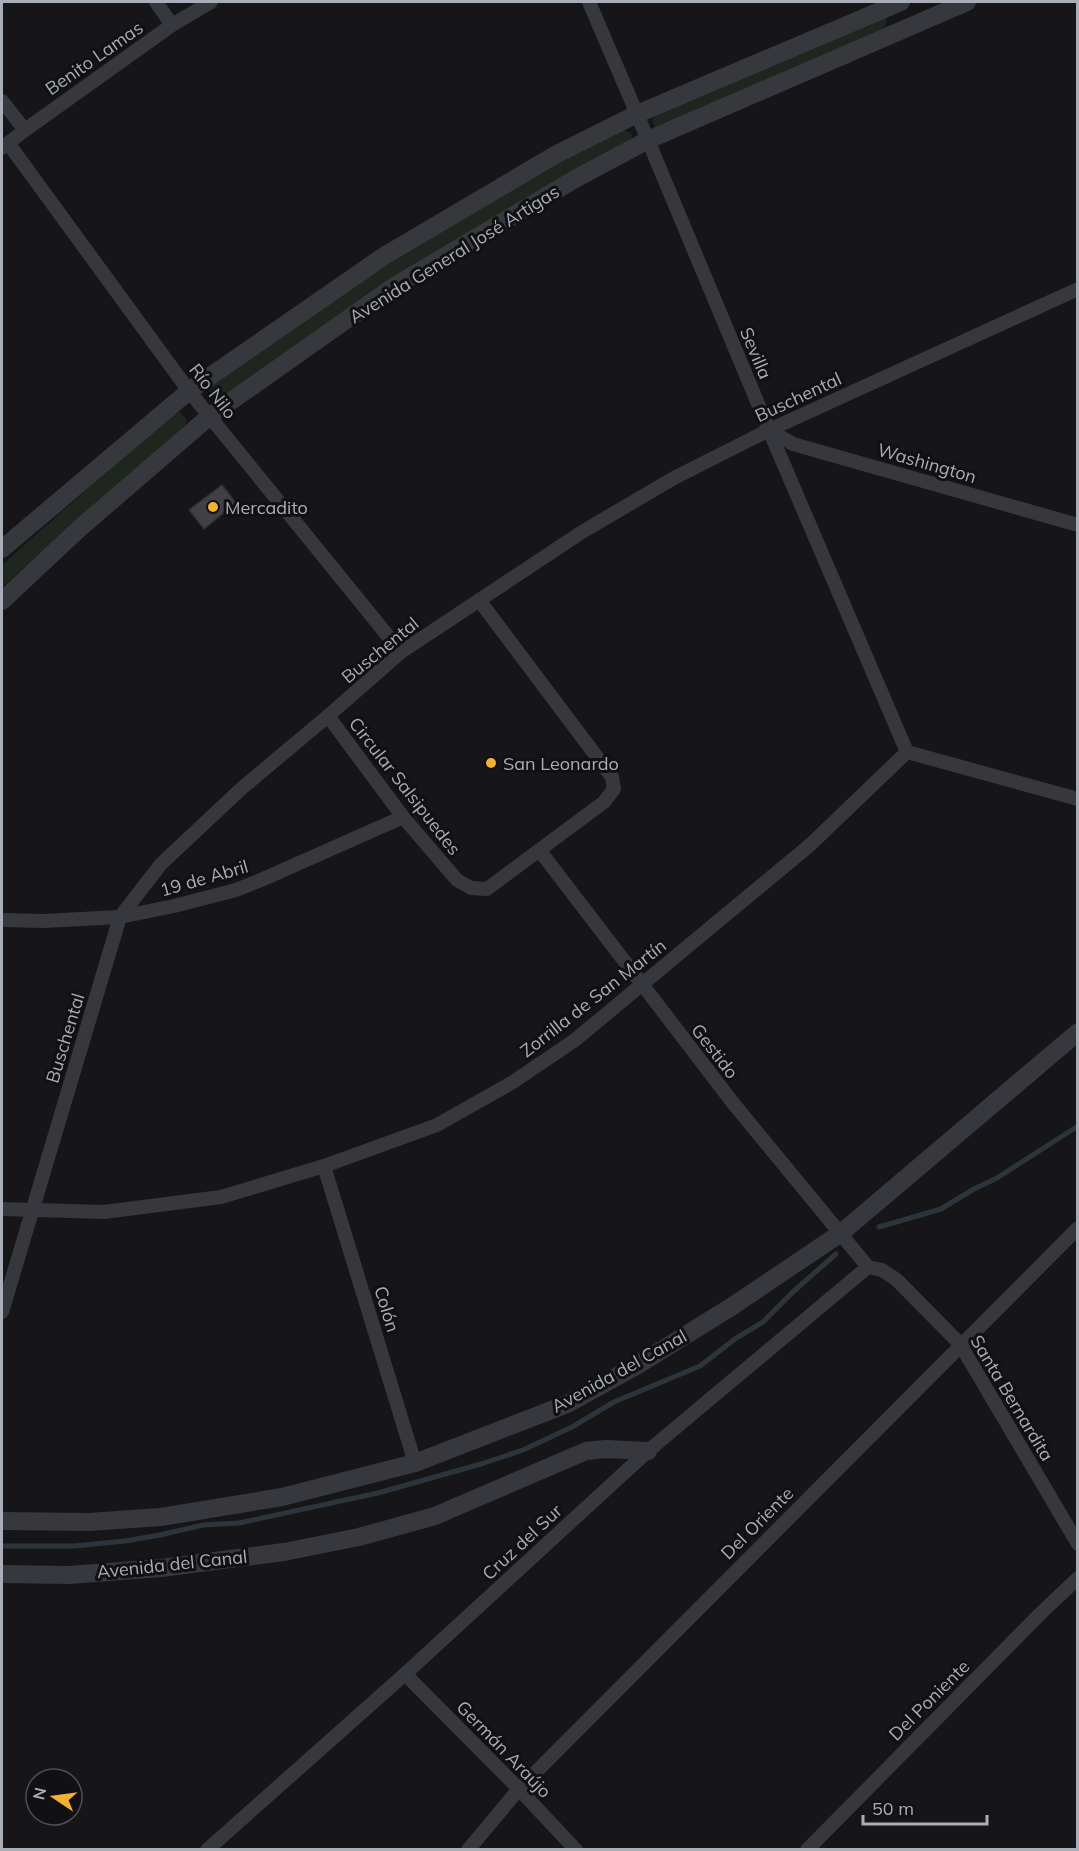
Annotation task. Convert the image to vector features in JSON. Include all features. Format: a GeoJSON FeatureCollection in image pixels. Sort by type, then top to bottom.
{"type":"FeatureCollection","features":[{"type":"Feature","properties":{"kind":"street"},"geometry":{"type":"LineString","coordinates":[[156,2],[172,25]]}},
{"type":"Feature","properties":{"kind":"street","name":"Benito Lamas"},"geometry":{"type":"LineString","coordinates":[[5,146],[172,25],[211,2]]}},
{"type":"Feature","properties":{"kind":"street","name":"Sevilla"},"geometry":{"type":"LineString","coordinates":[[589,2],[907,752]]}},
{"type":"Feature","properties":{"kind":"street","name":"Avenida General José Artigas"},"geometry":{"type":"LineString","coordinates":[[2,549],[189,391],[384,256],[555,155],[638,114],[902,2]]}},
{"type":"Feature","properties":{"kind":"street","name":"Avenida General José Artigas"},"geometry":{"type":"LineString","coordinates":[[2,601],[80,528],[210,416],[393,287],[575,179],[648,140],[937,8],[967,2]]}},
{"type":"Feature","properties":{"kind":"street"},"geometry":{"type":"LineString","coordinates":[[2,100],[25,130]]}},
{"type":"Feature","properties":{"kind":"street","name":"Río Nilo"},"geometry":{"type":"LineString","coordinates":[[5,146],[189,391],[401,652]]}},
{"type":"Feature","properties":{"kind":"street","name":"Buschental"},"geometry":{"type":"LineString","coordinates":[[2,1312],[120,917],[161,864],[242,788],[401,652],[582,532],[674,478],[769,430],[1077,289]]}},
{"type":"Feature","properties":{"kind":"street","name":"Washington"},"geometry":{"type":"LineString","coordinates":[[769,430],[793,444],[1077,525]]}},
{"type":"Feature","properties":{"kind":"street","name":"Circular Salsipuedes"},"geometry":{"type":"LineString","coordinates":[[328,716],[403,817],[457,880],[471,888],[487,889],[604,802],[614,789],[612,777],[479,600]]}},
{"type":"Feature","properties":{"kind":"street"},"geometry":{"type":"LineString","coordinates":[[907,752],[1077,800]]}},
{"type":"Feature","properties":{"kind":"street","name":"Zorrilla de San Martín"},"geometry":{"type":"LineString","coordinates":[[2,1209],[104,1212],[221,1197],[324,1166],[437,1125],[513,1082],[575,1040],[810,845],[907,752]]}},
{"type":"Feature","properties":{"kind":"street","name":"19 de Abril"},"geometry":{"type":"LineString","coordinates":[[2,920],[43,921],[120,917],[174,906],[236,890],[403,817]]}},
{"type":"Feature","properties":{"kind":"street","name":"Gestido"},"geometry":{"type":"LineString","coordinates":[[540,851],[734,1104],[868,1267]]}},
{"type":"Feature","properties":{"kind":"street","name":"Avenida del Canal"},"geometry":{"type":"LineString","coordinates":[[2,1521],[89,1522],[161,1517],[282,1497],[415,1462],[567,1404],[636,1366],[731,1307],[841,1233],[1077,1032]]}},
{"type":"Feature","properties":{"kind":"street","name":"Colón"},"geometry":{"type":"LineString","coordinates":[[324,1166],[415,1462]]}},
{"type":"Feature","properties":{"kind":"street","name":"Del Oriente"},"geometry":{"type":"LineString","coordinates":[[468,1850],[519,1789],[1077,1228]]}},
{"type":"Feature","properties":{"kind":"street","name":"Santa Bernardita"},"geometry":{"type":"LineString","coordinates":[[868,1267],[882,1270],[897,1280],[960,1344],[1077,1544]]}},
{"type":"Feature","properties":{"kind":"street","name":"Cruz del Sur"},"geometry":{"type":"LineString","coordinates":[[207,1850],[405,1674],[648,1451],[868,1267]]}},
{"type":"Feature","properties":{"kind":"street","name":"Avenida del Canal"},"geometry":{"type":"LineString","coordinates":[[2,1574],[69,1575],[161,1568],[284,1552],[359,1537],[435,1516],[586,1451],[606,1449],[648,1451]]}},
{"type":"Feature","properties":{"kind":"street","name":"Del Poniente"},"geometry":{"type":"LineString","coordinates":[[807,1850],[1077,1578]]}},
{"type":"Feature","properties":{"kind":"street","name":"Germán Araújo"},"geometry":{"type":"LineString","coordinates":[[405,1674],[576,1850]]}},
{"type":"Feature","properties":{"kind":"shaded area"},"geometry":{"type":"Polygon","coordinates":[[[884,16],[887,20],[884,29],[656,128],[653,124],[656,113],[884,16]]]}},
{"type":"Feature","properties":{"kind":"shaded area"},"geometry":{"type":"Polygon","coordinates":[[[624,129],[632,134],[631,139],[393,277],[221,398],[210,393],[208,389],[211,384],[390,262],[554,164],[624,129]]]}},
{"type":"Feature","properties":{"kind":"shaded area"},"geometry":{"type":"Polygon","coordinates":[[[174,412],[180,412],[186,419],[186,425],[2,587],[2,565],[174,412]]]}},
{"type":"Feature","properties":{"kind":"building","name":"Mercadito"},"geometry":{"type":"Polygon","coordinates":[[[222,485],[236,503],[204,529],[189,510],[222,485]]]}},
{"type":"Feature","properties":{"kind":"waterway"},"geometry":{"type":"LineString","coordinates":[[879,1227],[941,1209],[997,1178],[1078,1126]]}},
{"type":"Feature","properties":{"kind":"waterway"},"geometry":{"type":"LineString","coordinates":[[2,1546],[75,1546],[125,1541],[203,1525],[239,1523],[378,1493],[523,1450],[572,1427],[614,1402],[700,1366],[735,1339],[763,1322],[836,1254]]}},
{"type":"Feature","properties":{"kind":"place","name":"Mercadito"},"geometry":{"type":"Point","coordinates":[213,507]}},
{"type":"Feature","properties":{"kind":"place","name":"San Leonardo"},"geometry":{"type":"Point","coordinates":[491,763]}}]}
